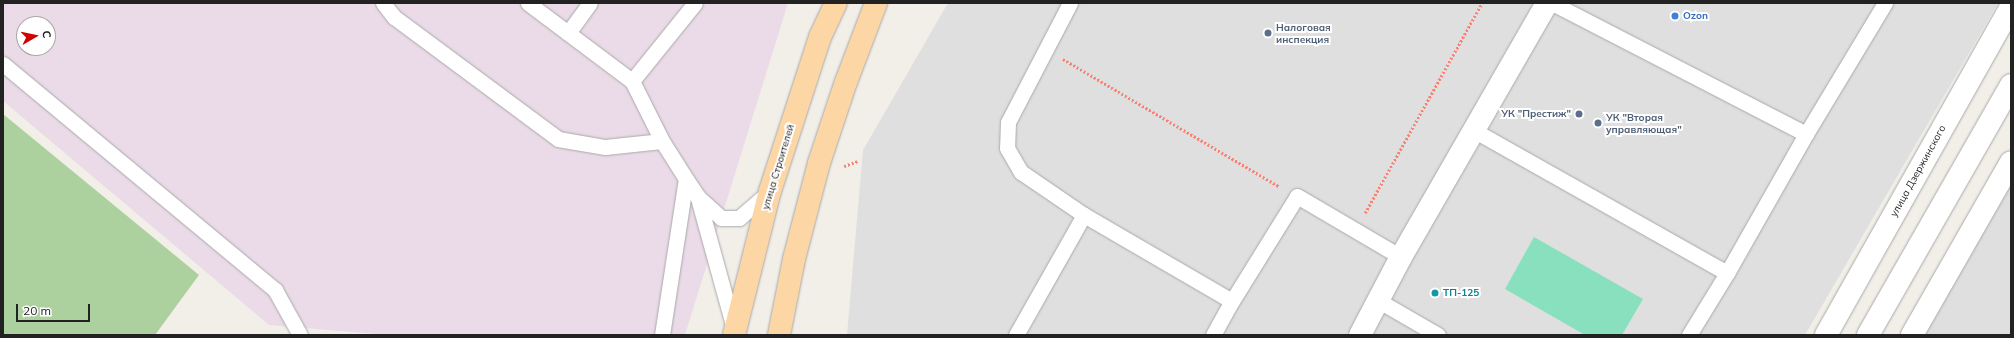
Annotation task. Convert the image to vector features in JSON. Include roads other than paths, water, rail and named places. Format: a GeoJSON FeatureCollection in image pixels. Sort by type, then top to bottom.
{"type":"FeatureCollection","features":[{"type":"Feature","properties":{"kind":"main road","name":"улица Строителей"},"geometry":{"type":"LineString","coordinates":[[734,333],[770,191],[818,44],[836,3]]}},
{"type":"Feature","properties":{"kind":"main road"},"geometry":{"type":"LineString","coordinates":[[779,335],[794,259],[819,163],[846,82],[876,3]]}},
{"type":"Feature","properties":{"kind":"street"},"geometry":{"type":"LineString","coordinates":[[1360,335],[1401,257],[1475,131],[1547,3]]}},
{"type":"Feature","properties":{"kind":"street","name":"улица Дзержинского"},"geometry":{"type":"LineString","coordinates":[[1826,335],[2011,7]]}},
{"type":"Feature","properties":{"kind":"street"},"geometry":{"type":"LineString","coordinates":[[1868,335],[2011,86]]}},
{"type":"Feature","properties":{"kind":"street"},"geometry":{"type":"LineString","coordinates":[[1912,335],[2011,162]]}},
{"type":"Feature","properties":{"kind":"lane"},"geometry":{"type":"LineString","coordinates":[[383,3],[394,17],[558,139],[605,147],[662,141]]}},
{"type":"Feature","properties":{"kind":"lane"},"geometry":{"type":"LineString","coordinates":[[528,3],[632,81],[662,141],[686,179],[698,197],[721,218],[739,218],[770,191]]}},
{"type":"Feature","properties":{"kind":"lane"},"geometry":{"type":"LineString","coordinates":[[568,33],[590,3]]}},
{"type":"Feature","properties":{"kind":"lane"},"geometry":{"type":"LineString","coordinates":[[632,81],[695,3]]}},
{"type":"Feature","properties":{"kind":"lane"},"geometry":{"type":"LineString","coordinates":[[1070,3],[1008,122],[1007,148],[1021,172],[1084,216],[1232,301]]}},
{"type":"Feature","properties":{"kind":"lane"},"geometry":{"type":"LineString","coordinates":[[1552,3],[1806,134]]}},
{"type":"Feature","properties":{"kind":"lane"},"geometry":{"type":"LineString","coordinates":[[1689,335],[1727,273],[1806,134],[1885,3]]}},
{"type":"Feature","properties":{"kind":"lane"},"geometry":{"type":"LineString","coordinates":[[3,64],[275,290],[300,335]]}},
{"type":"Feature","properties":{"kind":"lane"},"geometry":{"type":"LineString","coordinates":[[1475,131],[1727,273]]}},
{"type":"Feature","properties":{"kind":"lane"},"geometry":{"type":"LineString","coordinates":[[662,335],[686,179]]}},
{"type":"Feature","properties":{"kind":"lane"},"geometry":{"type":"LineString","coordinates":[[1213,335],[1232,301],[1297,196],[1356,229],[1401,257]]}},
{"type":"Feature","properties":{"kind":"lane"},"geometry":{"type":"LineString","coordinates":[[698,197],[734,333]]}},
{"type":"Feature","properties":{"kind":"lane"},"geometry":{"type":"LineString","coordinates":[[1016,335],[1084,216]]}},
{"type":"Feature","properties":{"kind":"lane"},"geometry":{"type":"LineString","coordinates":[[1379,301],[1438,335]]}},
{"type":"Feature","properties":{"kind":"place","name":"Ozon"},"geometry":{"type":"Point","coordinates":[1675,16]}},
{"type":"Feature","properties":{"kind":"place","name":"Налоговая инспекция"},"geometry":{"type":"Point","coordinates":[1268,33]}},
{"type":"Feature","properties":{"kind":"place","name":"УК \"Престиж\""},"geometry":{"type":"Point","coordinates":[1579,114]}},
{"type":"Feature","properties":{"kind":"place","name":"УК \"Вторая управляющая\""},"geometry":{"type":"Point","coordinates":[1598,123]}},
{"type":"Feature","properties":{"kind":"place","name":"ТП-125"},"geometry":{"type":"Point","coordinates":[1435,293]}}]}
